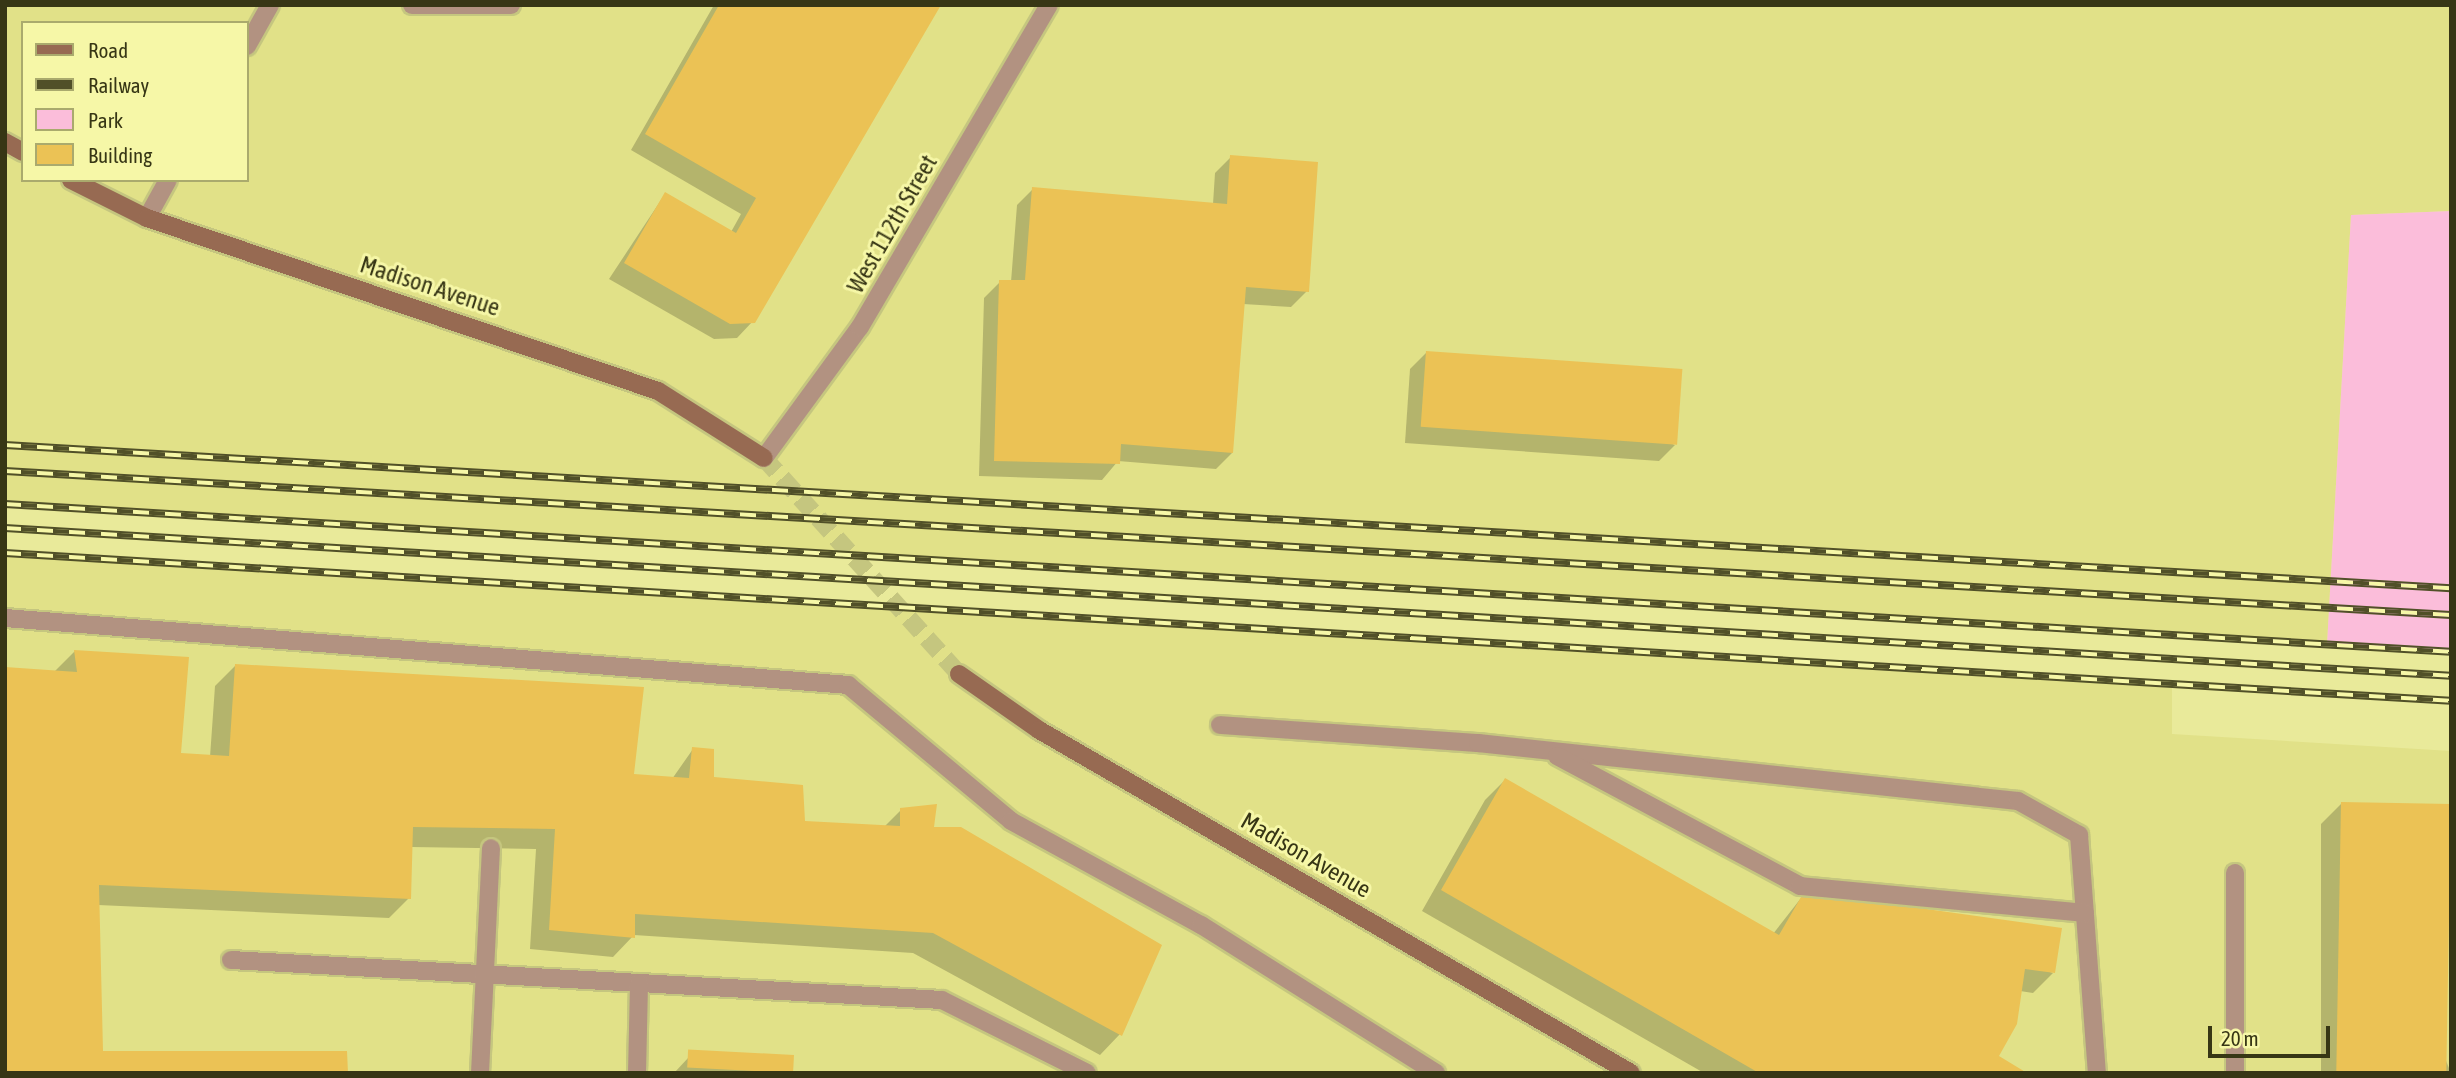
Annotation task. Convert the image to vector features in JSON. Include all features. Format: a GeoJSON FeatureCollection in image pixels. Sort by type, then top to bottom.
{"type":"FeatureCollection","features":[{"type":"Feature","properties":{"kind":"main road"},"geometry":{"type":"LineString","coordinates":[[5,142],[21,151]]}},
{"type":"Feature","properties":{"kind":"main road","name":"Madison Avenue"},"geometry":{"type":"LineString","coordinates":[[75,182],[146,218],[658,391],[764,458]]}},
{"type":"Feature","properties":{"kind":"main road","name":"Madison Avenue"},"geometry":{"type":"LineString","coordinates":[[959,674],[1039,730],[1631,1073]]}},
{"type":"Feature","properties":{"kind":"street"},"geometry":{"type":"LineString","coordinates":[[248,44],[270,5]]}},
{"type":"Feature","properties":{"kind":"street"},"geometry":{"type":"LineString","coordinates":[[412,5],[511,5]]}},
{"type":"Feature","properties":{"kind":"street","name":"West 112th Street"},"geometry":{"type":"LineString","coordinates":[[764,458],[860,327],[1049,5]]}},
{"type":"Feature","properties":{"kind":"street"},"geometry":{"type":"LineString","coordinates":[[146,218],[167,182]]}},
{"type":"Feature","properties":{"kind":"street"},"geometry":{"type":"LineString","coordinates":[[5,618],[848,685],[1011,821],[1200,925],[1436,1073]]}},
{"type":"Feature","properties":{"kind":"street"},"geometry":{"type":"LineString","coordinates":[[1220,724],[1548,751],[2018,801],[2079,835],[2097,1073]]}},
{"type":"Feature","properties":{"kind":"street"},"geometry":{"type":"LineString","coordinates":[[1548,751],[1800,886],[2085,913]]}},
{"type":"Feature","properties":{"kind":"street"},"geometry":{"type":"LineString","coordinates":[[480,1073],[491,848]]}},
{"type":"Feature","properties":{"kind":"street"},"geometry":{"type":"LineString","coordinates":[[2235,873],[2235,1073]]}},
{"type":"Feature","properties":{"kind":"street"},"geometry":{"type":"LineString","coordinates":[[231,960],[942,1000],[1087,1073]]}},
{"type":"Feature","properties":{"kind":"street"},"geometry":{"type":"LineString","coordinates":[[638,1073],[639,983]]}},
{"type":"Feature","properties":{"kind":"shaded area"},"geometry":{"type":"Polygon","coordinates":[[[5,5],[2451,5],[2451,211],[2351,215],[2327,645],[5,503],[5,5]]]}},
{"type":"Feature","properties":{"kind":"shaded area"},"geometry":{"type":"Polygon","coordinates":[[[5,553],[2172,684],[2172,734],[2451,751],[2451,1073],[5,1073],[5,553]]]}},
{"type":"Feature","properties":{"kind":"green space"},"geometry":{"type":"Polygon","coordinates":[[[2451,211],[2451,652],[2327,645],[2351,215],[2451,211]]]}},
{"type":"Feature","properties":{"kind":"building"},"geometry":{"type":"Polygon","coordinates":[[[719,5],[941,5],[755,323],[730,324],[624,263],[665,192],[736,233],[756,198],[645,134],[719,5]]]}},
{"type":"Feature","properties":{"kind":"building"},"geometry":{"type":"Polygon","coordinates":[[[1230,155],[1318,162],[1309,292],[1246,287],[1233,453],[1121,444],[1120,464],[994,461],[999,280],[1025,280],[1032,187],[1227,204],[1230,155]]]}},
{"type":"Feature","properties":{"kind":"building"},"geometry":{"type":"Polygon","coordinates":[[[1426,351],[1682,369],[1677,445],[1421,427],[1426,351]]]}},
{"type":"Feature","properties":{"kind":"building"},"geometry":{"type":"Polygon","coordinates":[[[74,650],[189,657],[181,753],[229,756],[235,664],[644,687],[634,774],[689,778],[692,747],[714,749],[714,777],[803,785],[805,821],[900,826],[900,808],[937,804],[934,827],[961,827],[1162,945],[1122,1036],[933,933],[635,914],[635,938],[549,930],[555,829],[413,827],[411,899],[99,885],[103,1051],[347,1051],[348,1073],[5,1073],[5,667],[77,672],[74,650]]]}},
{"type":"Feature","properties":{"kind":"building"},"geometry":{"type":"Polygon","coordinates":[[[1505,778],[1779,935],[1804,892],[2062,928],[2055,973],[2025,969],[2017,1024],[1999,1056],[2027,1073],[1759,1073],[1441,890],[1505,778]]]}},
{"type":"Feature","properties":{"kind":"building"},"geometry":{"type":"Polygon","coordinates":[[[2341,802],[2451,804],[2446,1073],[2336,1073],[2341,802]]]}},
{"type":"Feature","properties":{"kind":"building"},"geometry":{"type":"Polygon","coordinates":[[[688,1049],[794,1055],[793,1073],[687,1067],[688,1049]]]}},
{"type":"Feature","properties":{"kind":"tunnel"},"geometry":{"type":"LineString","coordinates":[[764,458],[959,674]]}},
{"type":"Feature","properties":{"kind":"railway"},"geometry":{"type":"LineString","coordinates":[[5,445],[2451,588]]}},
{"type":"Feature","properties":{"kind":"railway"},"geometry":{"type":"LineString","coordinates":[[5,471],[2451,615]]}},
{"type":"Feature","properties":{"kind":"railway"},"geometry":{"type":"LineString","coordinates":[[5,504],[2451,652]]}},
{"type":"Feature","properties":{"kind":"railway"},"geometry":{"type":"LineString","coordinates":[[5,528],[2451,676]]}},
{"type":"Feature","properties":{"kind":"railway"},"geometry":{"type":"LineString","coordinates":[[5,553],[2451,701]]}}]}
